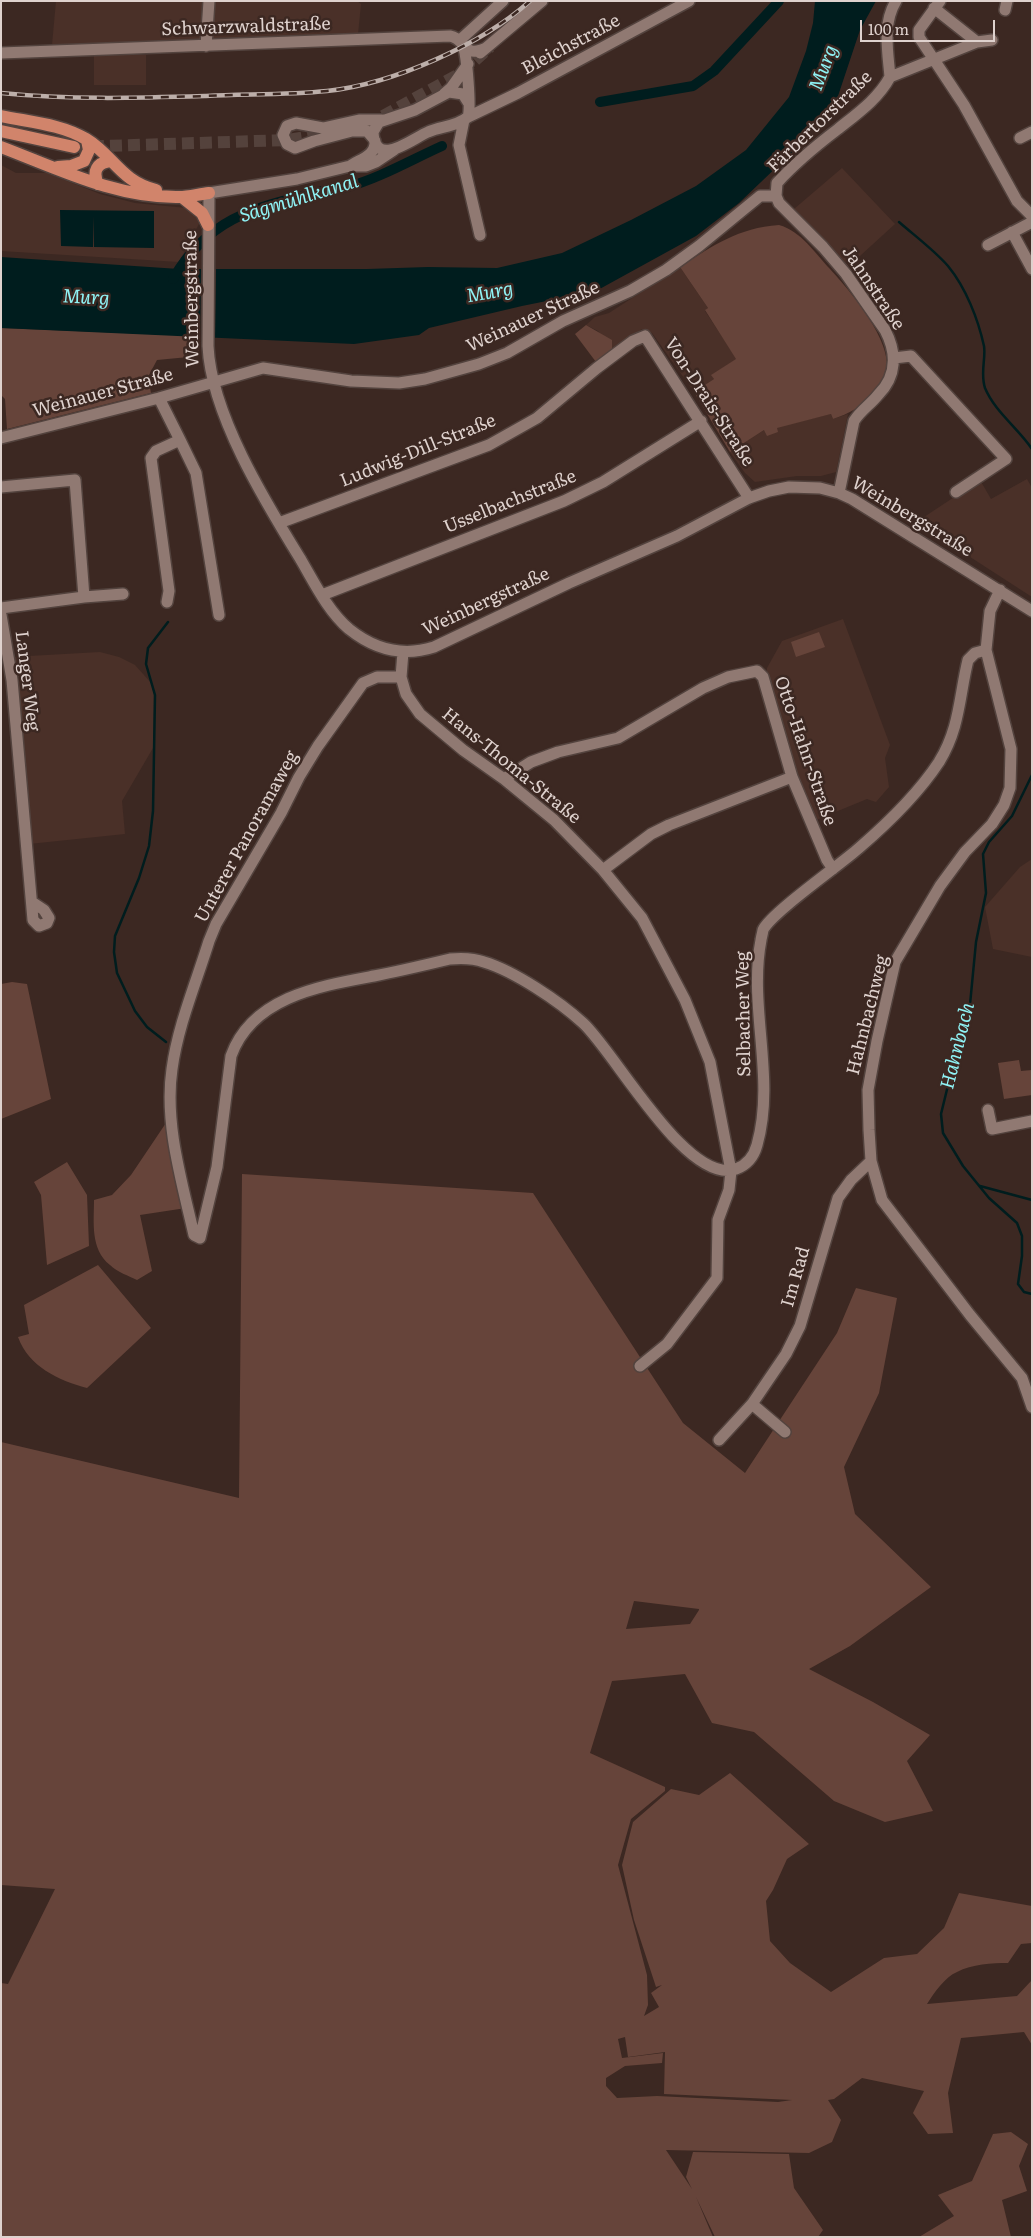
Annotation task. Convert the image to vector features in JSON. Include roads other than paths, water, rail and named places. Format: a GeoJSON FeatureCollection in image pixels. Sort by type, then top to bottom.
{"type":"FeatureCollection","features":[{"type":"Feature","properties":{"kind":"main road"},"geometry":{"type":"LineString","coordinates":[[1,116],[59,128],[87,140],[139,185],[156,190],[196,194]]}},
{"type":"Feature","properties":{"kind":"main road"},"geometry":{"type":"LineString","coordinates":[[1,131],[74,147]]}},
{"type":"Feature","properties":{"kind":"main road"},"geometry":{"type":"LineString","coordinates":[[56,168],[84,162],[89,150],[87,140]]}},
{"type":"Feature","properties":{"kind":"main road"},"geometry":{"type":"LineString","coordinates":[[1,147],[98,184],[139,194],[182,197],[210,193]]}},
{"type":"Feature","properties":{"kind":"main road"},"geometry":{"type":"LineString","coordinates":[[98,184],[95,178],[96,168],[103,162],[110,161]]}},
{"type":"Feature","properties":{"kind":"main road"},"geometry":{"type":"LineString","coordinates":[[182,197],[202,213],[208,225]]}},
{"type":"Feature","properties":{"kind":"street"},"geometry":{"type":"LineString","coordinates":[[206,46],[209,1]]}},
{"type":"Feature","properties":{"kind":"street"},"geometry":{"type":"LineString","coordinates":[[461,154],[459,136],[466,119],[468,102],[462,43],[503,1]]}},
{"type":"Feature","properties":{"kind":"street"},"geometry":{"type":"LineString","coordinates":[[394,150],[384,150],[367,131],[356,131],[321,139],[295,148],[287,144],[283,135],[286,126],[296,123],[323,128],[359,120],[382,120],[415,110],[451,88],[464,70],[486,48],[542,1]]}},
{"type":"Feature","properties":{"kind":"street","name":"Bleichstraße"},"geometry":{"type":"LineString","coordinates":[[394,150],[429,131],[466,119],[689,1]]}},
{"type":"Feature","properties":{"kind":"street"},"geometry":{"type":"LineString","coordinates":[[890,77],[888,17],[896,1]]}},
{"type":"Feature","properties":{"kind":"street"},"geometry":{"type":"LineString","coordinates":[[977,42],[937,5],[919,30],[918,37],[935,59],[964,105],[1017,201],[1032,216]]}},
{"type":"Feature","properties":{"kind":"street","name":"Schwarzwaldstraße"},"geometry":{"type":"LineString","coordinates":[[1,54],[432,36],[457,37],[470,51],[486,48]]}},
{"type":"Feature","properties":{"kind":"street","name":"Färbertorstraße"},"geometry":{"type":"LineString","coordinates":[[666,270],[699,246],[760,196],[776,196],[777,183],[782,177],[869,104],[883,90],[890,77],[977,42],[992,40]]}},
{"type":"Feature","properties":{"kind":"street"},"geometry":{"type":"LineString","coordinates":[[443,94],[458,92],[463,94],[468,102]]}},
{"type":"Feature","properties":{"kind":"street"},"geometry":{"type":"LineString","coordinates":[[350,166],[371,153],[375,147],[374,128],[382,120]]}},
{"type":"Feature","properties":{"kind":"street"},"geometry":{"type":"LineString","coordinates":[[429,131],[440,130],[448,134],[458,145],[480,235]]}},
{"type":"Feature","properties":{"kind":"street"},"geometry":{"type":"LineString","coordinates":[[1020,138],[1032,132]]}},
{"type":"Feature","properties":{"kind":"street"},"geometry":{"type":"LineString","coordinates":[[210,193],[297,179],[350,166],[370,164],[394,150]]}},
{"type":"Feature","properties":{"kind":"street","name":"Weinbergstraße"},"geometry":{"type":"LineString","coordinates":[[210,193],[208,225],[208,362],[213,381],[239,449],[279,523],[322,595],[340,621],[355,633],[382,647],[403,652],[420,652],[434,647],[569,583],[677,536],[750,498],[769,491],[789,487],[820,488],[839,493],[1032,611]]}},
{"type":"Feature","properties":{"kind":"street","name":"Jahnstraße"},"geometry":{"type":"LineString","coordinates":[[776,196],[779,203],[846,274],[884,330],[889,339],[894,358],[893,372],[890,378],[879,395],[860,411],[854,421],[839,493]]}},
{"type":"Feature","properties":{"kind":"street"},"geometry":{"type":"LineString","coordinates":[[988,245],[1032,222]]}},
{"type":"Feature","properties":{"kind":"street"},"geometry":{"type":"LineString","coordinates":[[1012,232],[1032,269]]}},
{"type":"Feature","properties":{"kind":"street","name":"Weinauer Straße"},"geometry":{"type":"LineString","coordinates":[[1,438],[159,398],[263,368],[379,382],[399,383],[434,377],[479,364],[507,353],[541,332],[630,291],[666,270]]}},
{"type":"Feature","properties":{"kind":"street","name":"Von-Drais-Straße"},"geometry":{"type":"LineString","coordinates":[[633,341],[645,336],[750,498]]}},
{"type":"Feature","properties":{"kind":"street","name":"Ludwig-Dill-Straße"},"geometry":{"type":"LineString","coordinates":[[279,523],[489,445],[537,418],[633,341]]}},
{"type":"Feature","properties":{"kind":"street"},"geometry":{"type":"LineString","coordinates":[[894,358],[911,356],[1006,459],[956,492]]}},
{"type":"Feature","properties":{"kind":"street"},"geometry":{"type":"LineString","coordinates":[[159,398],[196,473],[219,615]]}},
{"type":"Feature","properties":{"kind":"street","name":"Usselbachstraße"},"geometry":{"type":"LineString","coordinates":[[322,595],[564,501],[603,482],[701,421]]}},
{"type":"Feature","properties":{"kind":"street"},"geometry":{"type":"LineString","coordinates":[[167,602],[169,591],[151,458],[156,451],[180,440]]}},
{"type":"Feature","properties":{"kind":"street"},"geometry":{"type":"LineString","coordinates":[[1,487],[75,480],[84,597]]}},
{"type":"Feature","properties":{"kind":"street","name":"Hahnbachweg"},"geometry":{"type":"LineString","coordinates":[[1000,590],[990,611],[986,650],[1011,749],[1010,788],[1004,805],[992,824],[965,852],[940,886],[895,962],[868,1090],[871,1161],[882,1200],[970,1316],[1022,1378],[1032,1407]]}},
{"type":"Feature","properties":{"kind":"street"},"geometry":{"type":"LineString","coordinates":[[1,608],[123,594]]}},
{"type":"Feature","properties":{"kind":"street","name":"Langer Weg"},"geometry":{"type":"LineString","coordinates":[[1,615],[12,680],[32,902]]}},
{"type":"Feature","properties":{"kind":"street","name":"Selbacher Weg"},"geometry":{"type":"LineString","coordinates":[[731,1171],[746,1164],[752,1156],[757,1145],[760,1128],[762,1066],[757,979],[763,931],[776,915],[834,869],[883,826],[921,784],[938,762],[956,724],[968,660],[975,653],[986,650]]}},
{"type":"Feature","properties":{"kind":"street","name":"Hans-Thoma-Straße"},"geometry":{"type":"LineString","coordinates":[[403,652],[401,677],[406,694],[420,714],[463,750],[504,779],[554,820],[603,870],[642,918],[668,966],[694,1021],[710,1062],[731,1171]]}},
{"type":"Feature","properties":{"kind":"street","name":"Otto-Hahn-Straße"},"geometry":{"type":"LineString","coordinates":[[504,779],[530,762],[558,752],[618,738],[703,688],[728,677],[757,671],[763,678],[792,777],[827,860],[834,869]]}},
{"type":"Feature","properties":{"kind":"street","name":"Unterer Panoramaweg"},"geometry":{"type":"LineString","coordinates":[[401,677],[370,678],[363,683],[339,715],[299,777],[281,813],[216,924],[209,940],[183,1021],[171,1071],[171,1114],[176,1153],[194,1235],[200,1238],[203,1231],[217,1167],[231,1056],[235,1044],[258,1016],[309,990],[450,960],[472,959],[484,962],[509,973],[566,1009],[602,1043],[662,1126],[686,1150],[710,1167],[731,1171]]}},
{"type":"Feature","properties":{"kind":"street"},"geometry":{"type":"LineString","coordinates":[[603,870],[660,829],[792,777]]}},
{"type":"Feature","properties":{"kind":"street"},"geometry":{"type":"LineString","coordinates":[[988,1110],[992,1129],[1032,1122]]}},
{"type":"Feature","properties":{"kind":"street","name":"Im Rad"},"geometry":{"type":"LineString","coordinates":[[719,1440],[752,1404],[786,1354],[800,1326],[838,1198],[851,1180],[871,1161]]}},
{"type":"Feature","properties":{"kind":"street"},"geometry":{"type":"LineString","coordinates":[[640,1366],[667,1344],[717,1278],[718,1220],[729,1190],[731,1171]]}},
{"type":"Feature","properties":{"kind":"street"},"geometry":{"type":"LineString","coordinates":[[752,1404],[785,1432]]}},
{"type":"Feature","properties":{"kind":"water","name":"Murg"},"geometry":{"type":"Polygon","coordinates":[[[815,1],[876,1],[860,30],[837,99],[805,140],[739,203],[696,236],[596,291],[429,328],[419,335],[354,344],[1,328],[1,257],[179,269],[367,269],[428,267],[497,268],[562,253],[696,186],[746,150],[789,97],[806,51],[813,23],[815,1]]]}},
{"type":"Feature","properties":{"kind":"water"},"geometry":{"type":"Polygon","coordinates":[[[60,210],[154,211],[154,248],[94,247],[93,216],[93,247],[61,246],[60,210]]]}},
{"type":"Feature","properties":{"kind":"waterway","name":"Sägmühlkanal"},"geometry":{"type":"LineString","coordinates":[[600,102],[693,86],[714,71],[779,1]]}},
{"type":"Feature","properties":{"kind":"waterway","name":"Sägmühlkanal"},"geometry":{"type":"LineString","coordinates":[[173,279],[186,259],[201,243],[216,230],[251,211],[270,204],[359,183],[383,174],[442,146]]}},
{"type":"Feature","properties":{"kind":"waterway","name":"Hahnbach"},"geometry":{"type":"LineString","coordinates":[[899,222],[943,260],[966,294],[975,315],[984,346],[983,377],[985,388],[995,405],[1032,449]]}},
{"type":"Feature","properties":{"kind":"waterway"},"geometry":{"type":"LineString","coordinates":[[166,1042],[147,1027],[135,1011],[117,973],[114,952],[115,936],[139,878],[149,846],[153,811],[155,695],[146,664],[148,648],[168,622]]}},
{"type":"Feature","properties":{"kind":"waterway","name":"Hahnbach"},"geometry":{"type":"LineString","coordinates":[[1032,775],[1012,816],[989,842],[983,854],[986,893],[976,942],[969,1015],[952,1069],[941,1114],[943,1133],[963,1166],[989,1198],[1017,1223],[1022,1236],[1022,1256],[1018,1284],[1024,1292],[1032,1294]]}},
{"type":"Feature","properties":{"kind":"waterway"},"geometry":{"type":"LineString","coordinates":[[980,1186],[1032,1200]]}},
{"type":"Feature","properties":{"kind":"tunnel"},"geometry":{"type":"LineString","coordinates":[[383,116],[461,73],[490,47]]}},
{"type":"Feature","properties":{"kind":"tunnel"},"geometry":{"type":"LineString","coordinates":[[74,147],[288,140],[324,134]]}},
{"type":"Feature","properties":{"kind":"railway"},"geometry":{"type":"LineString","coordinates":[[1,93],[104,98],[297,93],[353,87],[407,71],[462,47],[487,33],[530,1]]}}]}
